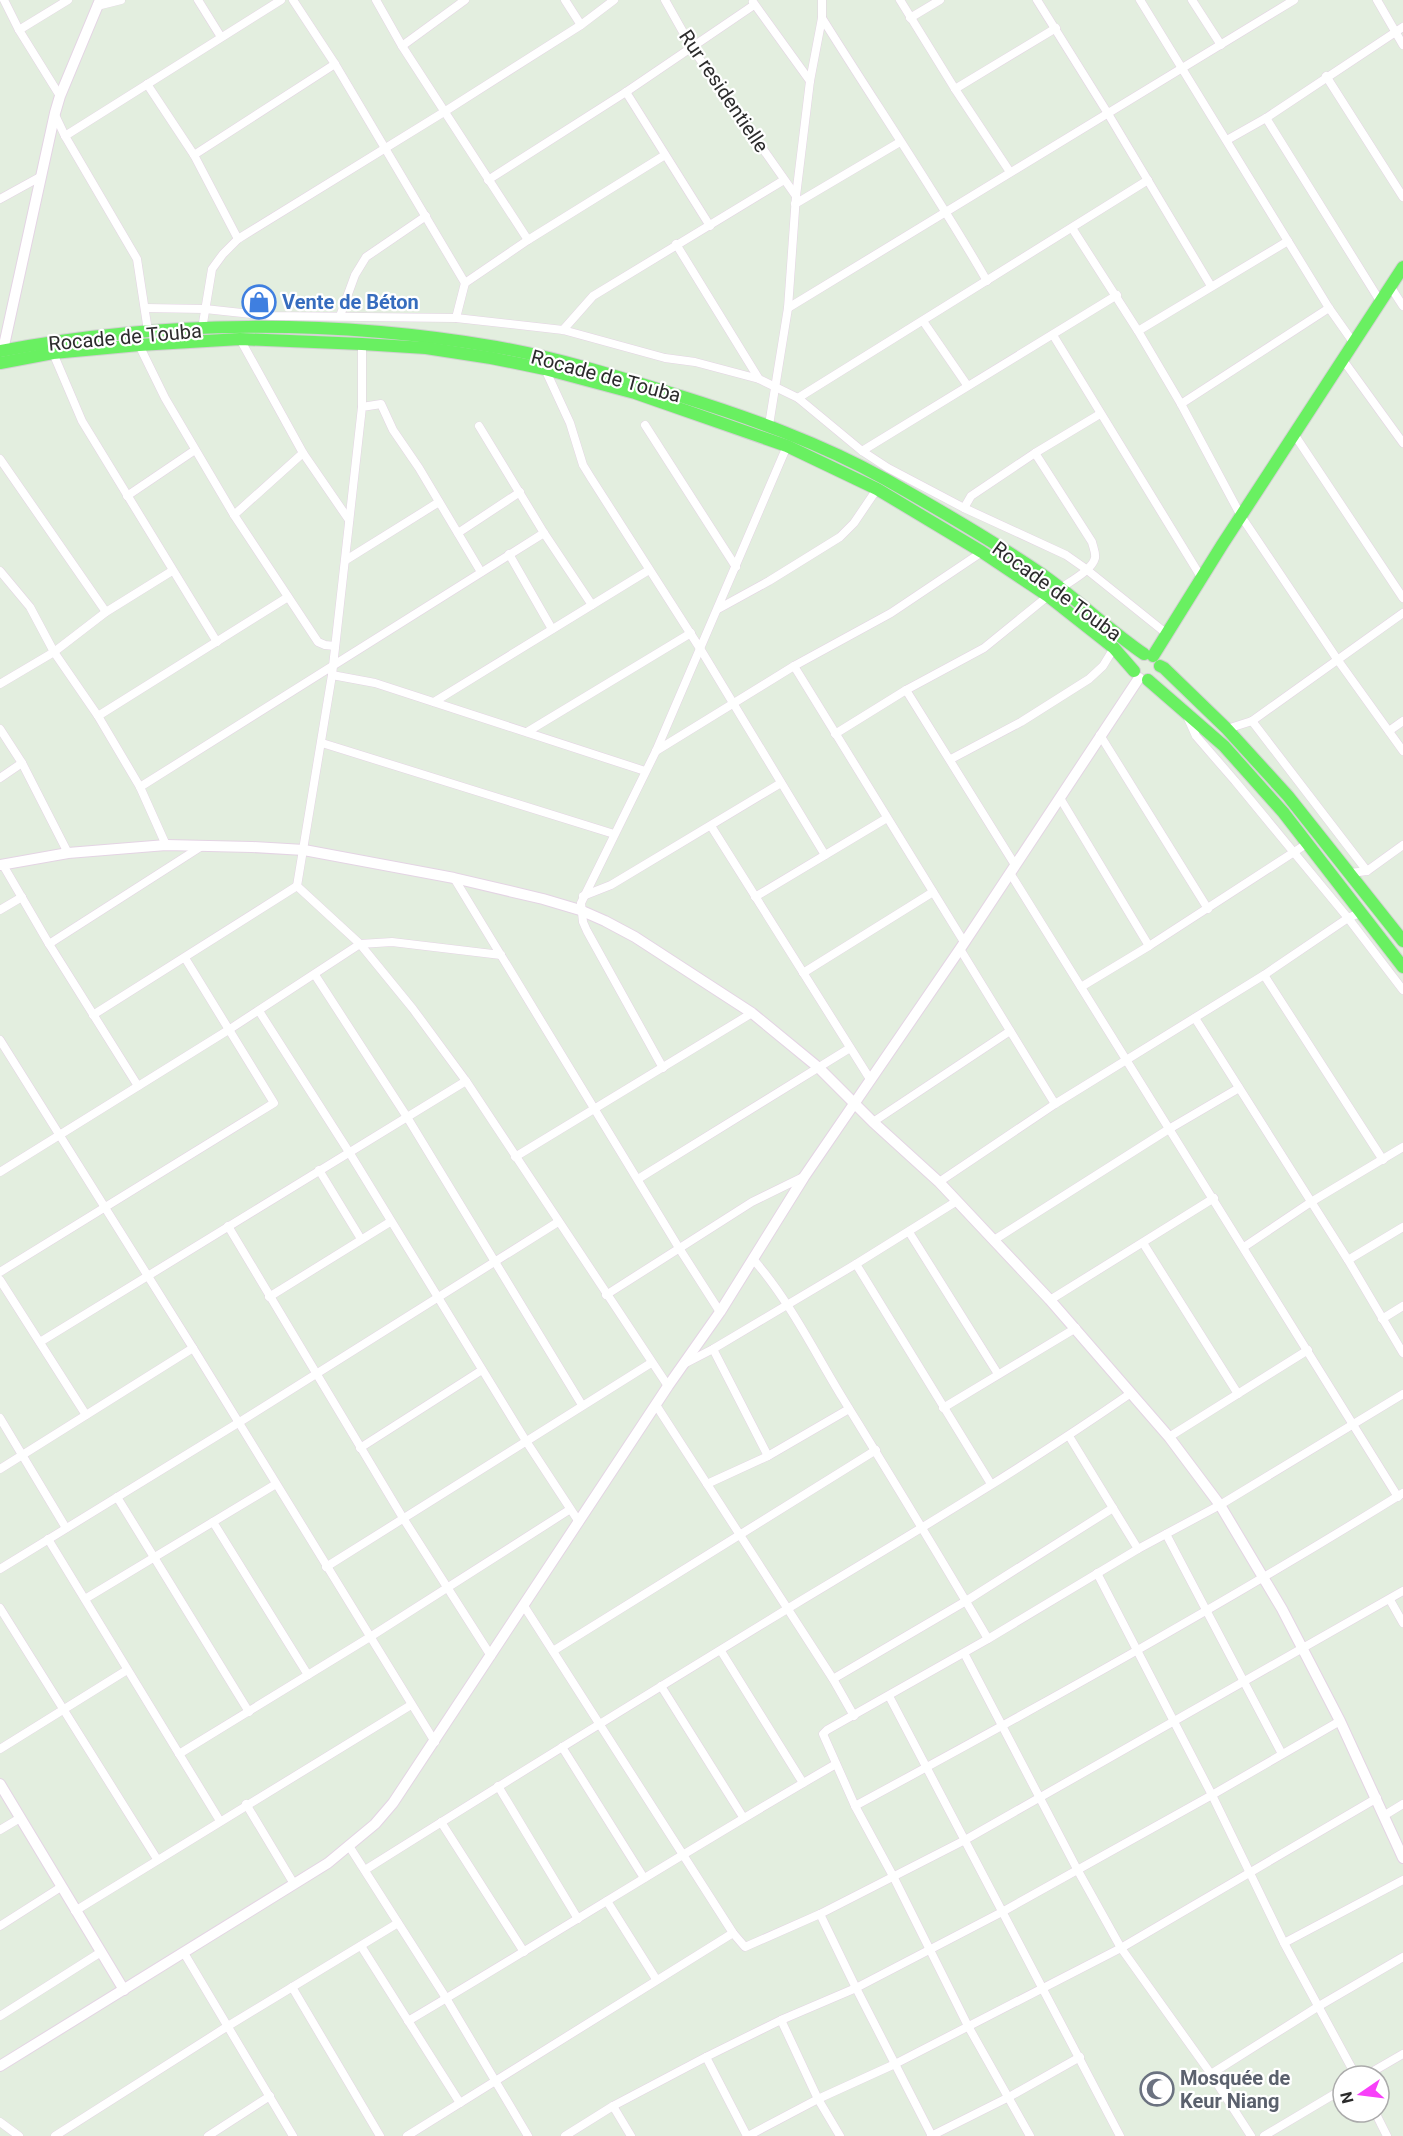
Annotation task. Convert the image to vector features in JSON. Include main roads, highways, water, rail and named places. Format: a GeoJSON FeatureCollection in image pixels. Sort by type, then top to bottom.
{"type":"FeatureCollection","features":[{"type":"Feature","properties":{"kind":"main road"},"geometry":{"type":"LineString","coordinates":[[1,356],[55,113],[99,3]]}},
{"type":"Feature","properties":{"kind":"main road"},"geometry":{"type":"LineString","coordinates":[[1141,676],[1157,676],[1152,659],[1167,634],[1403,267]]}},
{"type":"Feature","properties":{"kind":"main road","name":"Rocade de Touba"},"geometry":{"type":"LineString","coordinates":[[1,356],[83,337],[148,331],[262,327],[325,328],[436,338],[498,347],[616,375],[769,425],[882,478],[1007,552],[1061,588],[1152,659],[1182,684],[1227,729],[1288,796],[1403,941]]}},
{"type":"Feature","properties":{"kind":"main road","name":"Rocade de Touba"},"geometry":{"type":"LineString","coordinates":[[1,356],[240,339],[426,348],[544,369],[635,393],[882,478],[982,552],[1048,596],[1114,648],[1141,676],[1224,746],[1283,812],[1403,967]]}},
{"type":"Feature","properties":{"kind":"main road"},"geometry":{"type":"LineString","coordinates":[[1141,676],[1134,662],[1152,659]]}},
{"type":"Feature","properties":{"kind":"main road"},"geometry":{"type":"LineString","coordinates":[[0,2066],[328,1863],[375,1824],[393,1803],[668,1386],[720,1312],[804,1177],[1141,676]]}},
{"type":"Feature","properties":{"kind":"main road"},"geometry":{"type":"LineString","coordinates":[[2,865],[68,853],[166,845],[202,846],[304,850],[454,878],[580,910],[635,937],[752,1013],[819,1068],[957,1200],[1076,1328],[1169,1437],[1220,1505],[1264,1577],[1340,1720],[1403,1858]]}},
{"type":"Feature","properties":{"kind":"main road"},"geometry":{"type":"LineString","coordinates":[[0,1784],[124,1990]]}},
{"type":"Feature","properties":{"kind":"place","name":"Vente de Béton"},"geometry":{"type":"Point","coordinates":[259,302]}},
{"type":"Feature","properties":{"kind":"place","name":"Mosquée de Keur Niang"},"geometry":{"type":"Point","coordinates":[1157,2089]}}]}
